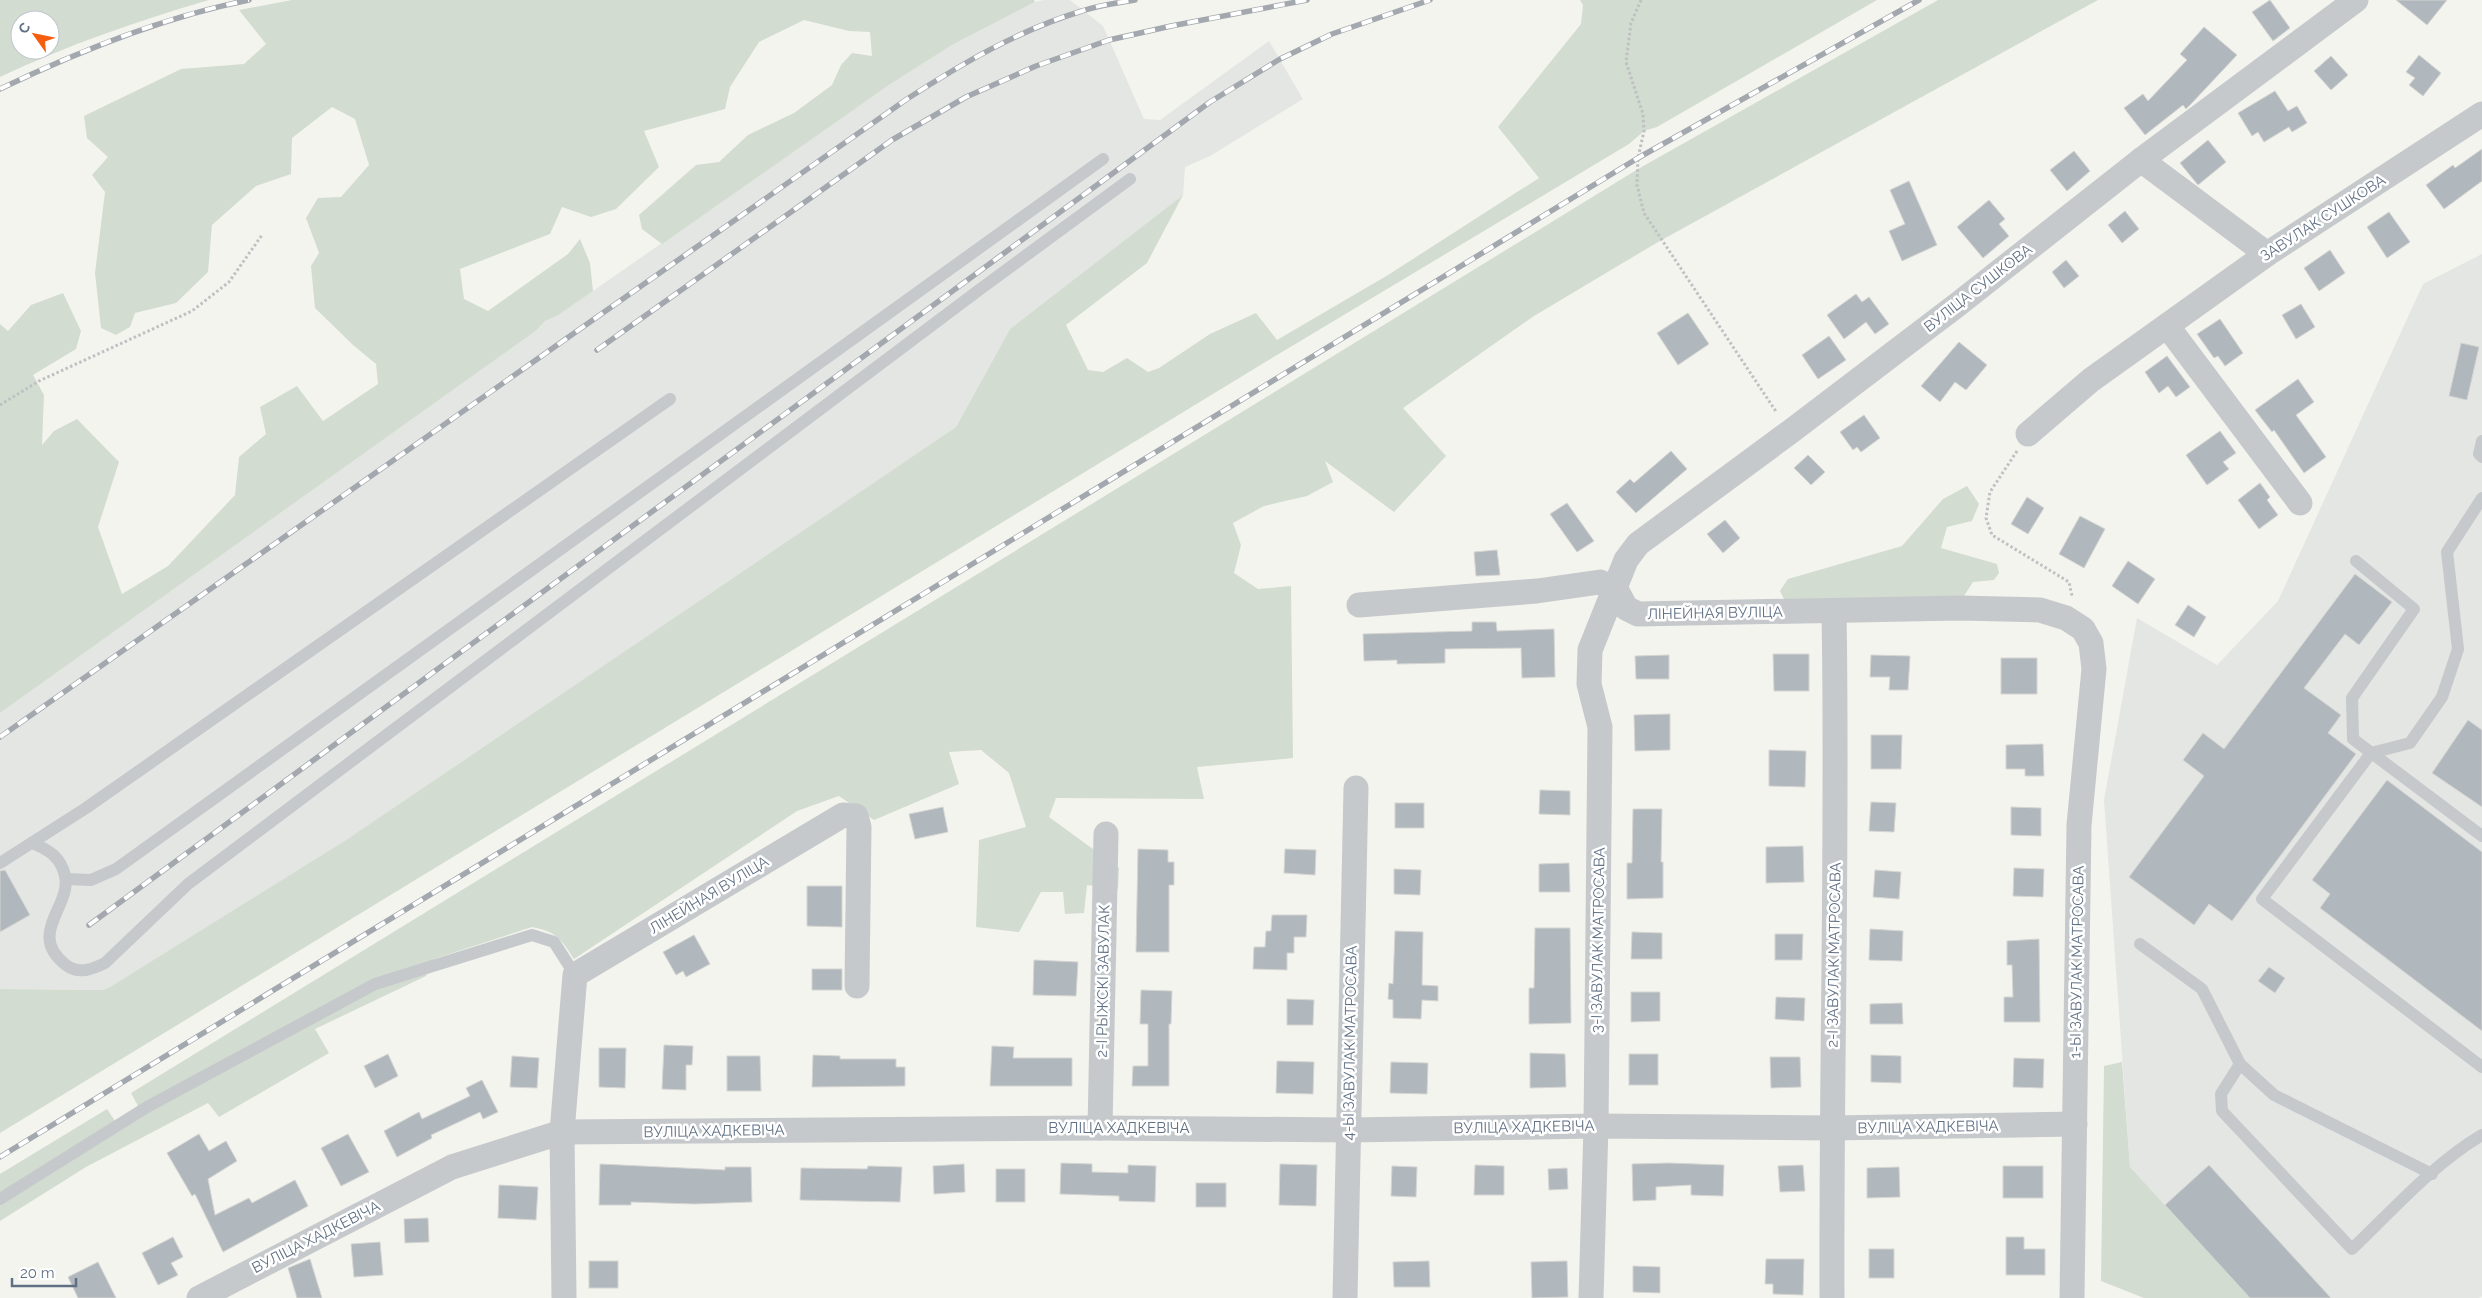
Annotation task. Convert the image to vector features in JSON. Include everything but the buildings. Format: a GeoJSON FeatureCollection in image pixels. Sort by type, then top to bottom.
{"type":"FeatureCollection","features":[{"type":"Feature","properties":{"kind":"street","name":"ВУЛІЦА СУШКОВА"},"geometry":{"type":"LineString","coordinates":[[1616,588],[1626,560],[1638,544],[1790,432],[1957,305],[2141,160],[2356,0]]}},
{"type":"Feature","properties":{"kind":"street","name":"ЗАВУЛАК СУШКОВА"},"geometry":{"type":"LineString","coordinates":[[2028,434],[2092,380],[2267,254],[2482,114]]}},
{"type":"Feature","properties":{"kind":"street"},"geometry":{"type":"LineString","coordinates":[[2141,160],[2267,254]]}},
{"type":"Feature","properties":{"kind":"street"},"geometry":{"type":"LineString","coordinates":[[2168,327],[2300,503]]}},
{"type":"Feature","properties":{"kind":"street"},"geometry":{"type":"LineString","coordinates":[[1359,605],[1537,592],[1586,582],[1600,582],[1616,588]]}},
{"type":"Feature","properties":{"kind":"street","name":"ЛІНЕЙНАЯ ВУЛІЦА"},"geometry":{"type":"LineString","coordinates":[[1616,588],[1626,608],[1638,614],[1978,608],[2040,610],[2074,624]]}},
{"type":"Feature","properties":{"kind":"street","name":"3-І ЗАВУЛАК МАТРОСАВА"},"geometry":{"type":"LineString","coordinates":[[1591,1298],[1596,1126],[1600,727],[1589,684],[1590,650],[1616,588]]}},
{"type":"Feature","properties":{"kind":"street","name":"2-І ЗАВУЛАК МАТРОСАВА"},"geometry":{"type":"LineString","coordinates":[[1832,1298],[1831,1128],[1836,740],[1834,611]]}},
{"type":"Feature","properties":{"kind":"street","name":"1-Ы ЗАВУЛАК МАТРОСАВА"},"geometry":{"type":"LineString","coordinates":[[2072,1298],[2078,825],[2094,669],[2091,643],[2074,624]]}},
{"type":"Feature","properties":{"kind":"street","name":"4-Ы ЗАВУЛАК МАТРОСАВА"},"geometry":{"type":"LineString","coordinates":[[1345,1298],[1356,788]]}},
{"type":"Feature","properties":{"kind":"street","name":"ЛІНЕЙНАЯ ВУЛІЦА"},"geometry":{"type":"LineString","coordinates":[[575,975],[843,815],[856,816],[858,827],[856,986]]}},
{"type":"Feature","properties":{"kind":"street","name":"2-І РЫЖСКІ ЗАВУЛАК"},"geometry":{"type":"LineString","coordinates":[[1100,1128],[1106,834]]}},
{"type":"Feature","properties":{"kind":"street"},"geometry":{"type":"LineString","coordinates":[[564,1298],[562,1132],[575,975]]}},
{"type":"Feature","properties":{"kind":"street","name":"ВУЛІЦА ХАДКЕВІЧА"},"geometry":{"type":"LineString","coordinates":[[199,1298],[452,1167],[562,1132],[1100,1128],[1348,1130],[1596,1126],[1831,1128],[2075,1124]]}},
{"type":"Feature","properties":{"kind":"lane"},"geometry":{"type":"LineString","coordinates":[[66,879],[91,880],[116,869],[1103,159]]}},
{"type":"Feature","properties":{"kind":"lane"},"geometry":{"type":"LineString","coordinates":[[32,843],[50,850],[61,863],[66,879],[64,894],[52,920],[50,941],[57,958],[70,968],[90,971],[105,963],[196,878],[978,290],[1130,179]]}},
{"type":"Feature","properties":{"kind":"lane"},"geometry":{"type":"LineString","coordinates":[[0,863],[86,808],[670,398]]}},
{"type":"Feature","properties":{"kind":"lane"},"geometry":{"type":"LineString","coordinates":[[2482,441],[2479,454],[2482,457]]}},
{"type":"Feature","properties":{"kind":"lane"},"geometry":{"type":"LineString","coordinates":[[2482,498],[2447,552],[2458,649],[2442,697],[2410,743],[2371,753],[2262,899],[2482,1067]]}},
{"type":"Feature","properties":{"kind":"lane"},"geometry":{"type":"LineString","coordinates":[[2356,561],[2414,609],[2352,698],[2353,739],[2482,836]]}},
{"type":"Feature","properties":{"kind":"lane"},"geometry":{"type":"LineString","coordinates":[[0,1199],[147,1107],[375,984],[532,935],[554,942],[575,975]]}},
{"type":"Feature","properties":{"kind":"lane"},"geometry":{"type":"LineString","coordinates":[[2140,944],[2202,989],[2240,1064],[2274,1094],[2432,1174]]}},
{"type":"Feature","properties":{"kind":"lane"},"geometry":{"type":"LineString","coordinates":[[2240,1064],[2221,1094],[2222,1111],[2352,1249],[2432,1174],[2469,1143],[2482,1135]]}},
{"type":"Feature","properties":{"kind":"path"},"geometry":{"type":"LineString","coordinates":[[1641,0],[1632,24],[1626,62],[1643,114],[1644,131],[1638,158],[1637,185],[1644,213],[1790,432]]}},
{"type":"Feature","properties":{"kind":"path"},"geometry":{"type":"LineString","coordinates":[[0,405],[40,381],[192,311],[229,282],[262,236]]}},
{"type":"Feature","properties":{"kind":"path"},"geometry":{"type":"LineString","coordinates":[[2028,434],[1990,492],[1986,518],[1992,535],[2069,582],[2074,624]]}},
{"type":"Feature","properties":{"kind":"shaded area"},"geometry":{"type":"Polygon","coordinates":[[[0,0],[209,0],[156,16],[60,51],[60,10],[10,10],[10,60],[38,60],[0,77],[0,0]]]}},
{"type":"Feature","properties":{"kind":"shaded area"},"geometry":{"type":"Polygon","coordinates":[[[292,0],[1034,0],[1035,2],[952,45],[889,85],[662,244],[642,229],[639,215],[696,165],[719,162],[748,135],[794,113],[832,85],[841,65],[852,53],[872,56],[870,32],[849,31],[804,20],[759,42],[730,87],[725,109],[644,131],[659,167],[616,209],[591,217],[562,207],[550,234],[460,269],[464,299],[488,311],[568,254],[580,239],[590,263],[593,291],[557,316],[545,321],[537,330],[0,713],[0,324],[8,331],[31,305],[63,293],[81,331],[76,349],[33,375],[44,395],[42,445],[54,431],[77,419],[119,462],[98,527],[122,594],[168,566],[235,495],[239,457],[266,434],[260,407],[297,386],[323,421],[378,384],[376,364],[353,345],[315,308],[311,266],[319,253],[306,218],[318,198],[341,197],[369,165],[355,119],[332,107],[292,138],[291,174],[256,186],[212,225],[208,272],[176,303],[135,313],[130,327],[116,335],[101,328],[95,273],[105,192],[92,175],[108,157],[87,138],[84,116],[181,69],[244,64],[266,44],[239,10],[292,0]]]}},
{"type":"Feature","properties":{"kind":"shaded area"},"geometry":{"type":"Polygon","coordinates":[[[1070,0],[1103,26],[1144,119],[1160,120],[1269,41],[1303,99],[1210,156],[1185,167],[1183,195],[1010,329],[956,427],[346,840],[110,987],[103,990],[0,989],[0,713],[537,330],[545,321],[557,316],[889,85],[952,45],[1035,2],[1070,0]]]}},
{"type":"Feature","properties":{"kind":"shaded area"},"geometry":{"type":"Polygon","coordinates":[[[1580,0],[1877,0],[1657,127],[1644,131],[1629,144],[1272,358],[0,1133],[0,989],[103,990],[110,987],[346,840],[956,427],[1010,329],[1183,195],[1147,263],[1066,325],[1088,370],[1103,372],[1127,358],[1148,372],[1159,368],[1210,334],[1256,313],[1277,340],[1388,275],[1539,178],[1498,127],[1581,24],[1583,5],[1580,0]]]}},
{"type":"Feature","properties":{"kind":"shaded area"},"geometry":{"type":"Polygon","coordinates":[[[1938,0],[2098,0],[1658,242],[1534,316],[1403,408],[1446,456],[1394,512],[1325,461],[1333,482],[1307,496],[1264,506],[1233,523],[1241,545],[1234,573],[1258,589],[1291,586],[1293,758],[1197,767],[1204,799],[1056,798],[1049,817],[1119,868],[1118,889],[1087,885],[1084,913],[1065,914],[1063,892],[1041,892],[1019,932],[976,927],[979,840],[1026,827],[1009,773],[981,750],[949,752],[959,784],[874,820],[839,796],[797,811],[574,959],[558,937],[547,931],[532,927],[434,959],[426,976],[315,1029],[329,1053],[219,1117],[208,1103],[86,1167],[0,1221],[0,1174],[107,1109],[115,1121],[138,1106],[131,1093],[1638,169],[1938,0]]]}},
{"type":"Feature","properties":{"kind":"shaded area"},"geometry":{"type":"Polygon","coordinates":[[[2482,254],[2482,1296],[2479,1298],[2250,1298],[2130,1167],[2104,800],[2137,618],[2217,665],[2278,601],[2423,284],[2482,254]]]}},
{"type":"Feature","properties":{"kind":"shaded area"},"geometry":{"type":"Polygon","coordinates":[[[1967,486],[1979,504],[1972,521],[1947,527],[1941,548],[1997,564],[1999,573],[1994,580],[1973,582],[1960,602],[1786,603],[1780,591],[1788,579],[1902,546],[1943,499],[1967,486]]]}},
{"type":"Feature","properties":{"kind":"shaded area"},"geometry":{"type":"Polygon","coordinates":[[[2122,1062],[2130,1167],[2250,1298],[2144,1298],[2101,1281],[2104,1066],[2122,1062]]]}},
{"type":"Feature","properties":{"kind":"railway"},"geometry":{"type":"LineString","coordinates":[[0,89],[60,61],[122,37],[185,16],[249,0]]}},
{"type":"Feature","properties":{"kind":"railway"},"geometry":{"type":"LineString","coordinates":[[0,737],[907,99],[970,60],[1036,28],[1088,9],[1135,0]]}},
{"type":"Feature","properties":{"kind":"railway"},"geometry":{"type":"LineString","coordinates":[[597,350],[892,140],[966,97],[1036,66],[1109,40],[1307,0]]}},
{"type":"Feature","properties":{"kind":"railway"},"geometry":{"type":"LineString","coordinates":[[89,925],[1210,102],[1280,59],[1332,34],[1430,0]]}},
{"type":"Feature","properties":{"kind":"railway"},"geometry":{"type":"LineString","coordinates":[[0,1157],[1638,158],[1919,0]]}}]}
